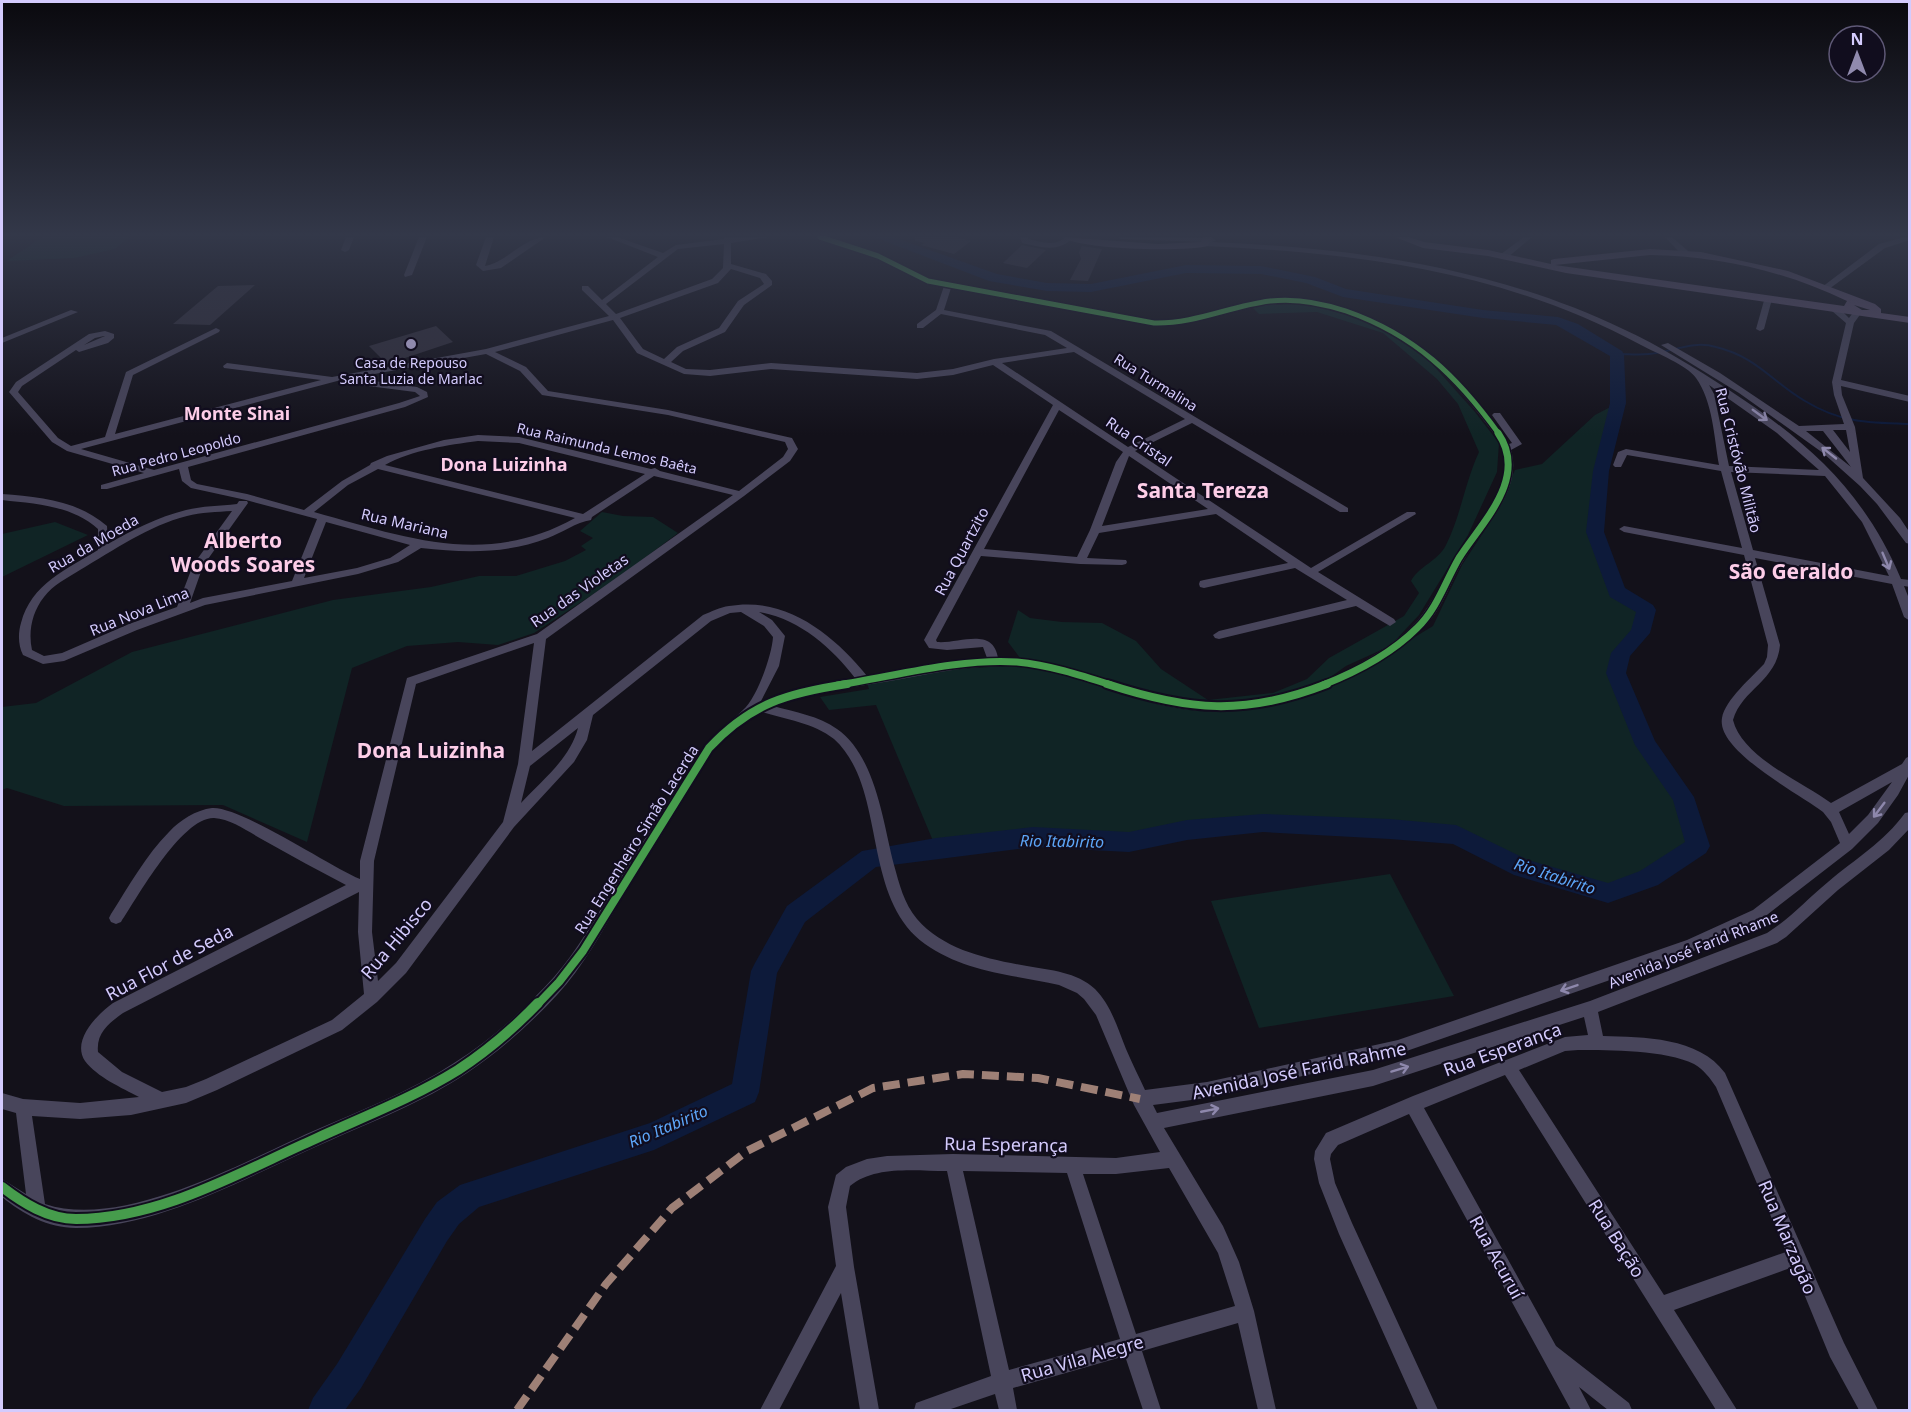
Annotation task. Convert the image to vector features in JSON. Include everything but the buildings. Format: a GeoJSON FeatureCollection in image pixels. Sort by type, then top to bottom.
{"type":"FeatureCollection","features":[{"type":"Feature","properties":{"kind":"main road"},"geometry":{"type":"LineString","coordinates":[[1794,303],[1835,309],[1857,308],[1906,320]]}},
{"type":"Feature","properties":{"kind":"main road"},"geometry":{"type":"LineString","coordinates":[[1849,303],[1857,308]]}},
{"type":"Feature","properties":{"kind":"street"},"geometry":{"type":"LineString","coordinates":[[70,449],[334,379],[487,351],[615,317],[655,303]]}},
{"type":"Feature","properties":{"kind":"street"},"geometry":{"type":"LineString","coordinates":[[664,363],[680,349],[722,330],[741,303]]}},
{"type":"Feature","properties":{"kind":"street"},"geometry":{"type":"LineString","coordinates":[[920,326],[940,311],[943,303]]}},
{"type":"Feature","properties":{"kind":"street"},"geometry":{"type":"LineString","coordinates":[[1043,303],[1161,324],[1179,324],[1255,303]]}},
{"type":"Feature","properties":{"kind":"street"},"geometry":{"type":"LineString","coordinates":[[1312,303],[1386,326],[1411,340],[1467,393],[1507,448]]}},
{"type":"Feature","properties":{"kind":"street"},"geometry":{"type":"LineString","coordinates":[[1557,303],[1687,356],[1798,429],[1858,473]]}},
{"type":"Feature","properties":{"kind":"street"},"geometry":{"type":"LineString","coordinates":[[1570,303],[1659,345],[1676,360],[1696,371],[1780,430],[1827,473],[1845,491],[1866,520],[1907,603],[1910,616]]}},
{"type":"Feature","properties":{"kind":"street"},"geometry":{"type":"LineString","coordinates":[[1760,329],[1767,303]]}},
{"type":"Feature","properties":{"kind":"street"},"geometry":{"type":"LineString","coordinates":[[601,304],[615,317],[640,351],[684,371],[710,373],[771,366],[917,376],[953,372],[994,362],[1077,349]]}},
{"type":"Feature","properties":{"kind":"street"},"geometry":{"type":"LineString","coordinates":[[1857,308],[1850,323],[1836,382],[1849,426],[1858,473]]}},
{"type":"Feature","properties":{"kind":"street"},"geometry":{"type":"LineString","coordinates":[[1835,309],[1850,323]]}},
{"type":"Feature","properties":{"kind":"street","name":"Rua Turmalina"},"geometry":{"type":"LineString","coordinates":[[940,311],[1041,331],[1077,349],[1190,420],[1344,510]]}},
{"type":"Feature","properties":{"kind":"street"},"geometry":{"type":"LineString","coordinates":[[2,341],[74,312]]}},
{"type":"Feature","properties":{"kind":"street"},"geometry":{"type":"LineString","coordinates":[[109,438],[129,374],[216,330]]}},
{"type":"Feature","properties":{"kind":"street","name":"Rua das Violetas"},"geometry":{"type":"LineString","coordinates":[[372,997],[362,884],[411,681],[541,637],[741,494],[787,459],[793,449],[789,440],[623,403],[545,393],[523,369],[487,351]]}},
{"type":"Feature","properties":{"kind":"street"},"geometry":{"type":"LineString","coordinates":[[68,352],[18,384],[13,390],[12,397],[55,440],[70,449],[155,474]]}},
{"type":"Feature","properties":{"kind":"street","name":"Rua Cristal"},"geometry":{"type":"LineString","coordinates":[[994,362],[1297,564],[1390,622]]}},
{"type":"Feature","properties":{"kind":"street"},"geometry":{"type":"LineString","coordinates":[[227,366],[334,379]]}},
{"type":"Feature","properties":{"kind":"street","name":"Rua Cristóvão Militão"},"geometry":{"type":"LineString","coordinates":[[1696,371],[1712,400],[1725,469],[1774,651],[1768,666],[1729,715],[1728,728],[1735,741],[1749,754],[1830,810],[1847,845]]}},
{"type":"Feature","properties":{"kind":"street","name":"Rua Pedro Leopoldo"},"geometry":{"type":"LineString","coordinates":[[104,486],[183,467],[420,400],[424,394],[417,390],[334,379]]}},
{"type":"Feature","properties":{"kind":"street"},"geometry":{"type":"LineString","coordinates":[[1836,382],[1910,399]]}},
{"type":"Feature","properties":{"kind":"street"},"geometry":{"type":"LineString","coordinates":[[1712,400],[1734,397]]}},
{"type":"Feature","properties":{"kind":"street","name":"Rua Quartzito"},"geometry":{"type":"LineString","coordinates":[[993,663],[991,649],[987,644],[947,647],[933,645],[930,640],[1058,404]]}},
{"type":"Feature","properties":{"kind":"street","name":"Rua Engenheiro Simão Lacerda"},"geometry":{"type":"LineString","coordinates":[[2,1187],[37,1211],[74,1219],[102,1218],[134,1211],[197,1191],[427,1088],[477,1056],[522,1018],[560,981],[589,940],[709,748],[726,729],[755,710],[804,692],[968,664],[1030,663],[1052,667],[1172,703],[1216,708],[1280,700],[1320,687],[1358,669],[1417,629],[1433,609],[1456,565],[1490,515],[1505,483],[1509,466],[1507,448],[1517,444],[1497,415]]}},
{"type":"Feature","properties":{"kind":"street"},"geometry":{"type":"LineString","coordinates":[[1080,561],[1095,530],[1121,462],[1128,452],[1190,420]]}},
{"type":"Feature","properties":{"kind":"street"},"geometry":{"type":"LineString","coordinates":[[1780,430],[1849,426]]}},
{"type":"Feature","properties":{"kind":"street"},"geometry":{"type":"LineString","coordinates":[[1826,428],[1858,473],[1887,507],[1910,541]]}},
{"type":"Feature","properties":{"kind":"street","name":"Rua Raimunda Lemos Baêta"},"geometry":{"type":"LineString","coordinates":[[305,514],[345,483],[374,465],[409,451],[438,443],[493,438],[519,440],[655,471],[741,494]]}},
{"type":"Feature","properties":{"kind":"street"},"geometry":{"type":"LineString","coordinates":[[1618,465],[1621,454],[1626,452],[1725,469],[1827,473]]}},
{"type":"Feature","properties":{"kind":"street"},"geometry":{"type":"LineString","coordinates":[[374,465],[587,518]]}},
{"type":"Feature","properties":{"kind":"street","name":"Rua Mariana"},"geometry":{"type":"LineString","coordinates":[[183,467],[190,484],[244,502],[305,514],[419,544],[459,549],[508,546],[544,538],[587,518],[655,471]]}},
{"type":"Feature","properties":{"kind":"street"},"geometry":{"type":"LineString","coordinates":[[2,497],[59,506],[85,513],[103,528],[103,551]]}},
{"type":"Feature","properties":{"kind":"street"},"geometry":{"type":"LineString","coordinates":[[182,609],[198,565],[244,502]]}},
{"type":"Feature","properties":{"kind":"street","name":"Rua da Moeda"},"geometry":{"type":"LineString","coordinates":[[43,660],[31,656],[25,647],[29,616],[34,603],[46,588],[103,551],[184,513],[244,502]]}},
{"type":"Feature","properties":{"kind":"street"},"geometry":{"type":"LineString","coordinates":[[1095,530],[1218,511]]}},
{"type":"Feature","properties":{"kind":"street"},"geometry":{"type":"LineString","coordinates":[[1311,572],[1411,514]]}},
{"type":"Feature","properties":{"kind":"street"},"geometry":{"type":"LineString","coordinates":[[296,584],[322,519]]}},
{"type":"Feature","properties":{"kind":"street"},"geometry":{"type":"LineString","coordinates":[[1624,529],[1910,584]]}},
{"type":"Feature","properties":{"kind":"street","name":"Rua Nova Lima"},"geometry":{"type":"LineString","coordinates":[[43,660],[75,653],[133,627],[182,609],[238,594],[296,584],[387,563],[419,544]]}},
{"type":"Feature","properties":{"kind":"street"},"geometry":{"type":"LineString","coordinates":[[977,552],[1080,561],[1122,562]]}},
{"type":"Feature","properties":{"kind":"street"},"geometry":{"type":"LineString","coordinates":[[1204,584],[1297,564]]}},
{"type":"Feature","properties":{"kind":"street"},"geometry":{"type":"LineString","coordinates":[[1219,634],[1356,602]]}},
{"type":"Feature","properties":{"kind":"street"},"geometry":{"type":"LineString","coordinates":[[524,764],[707,618],[723,610],[742,607],[765,608],[803,624],[828,639],[853,664],[864,681]]}},
{"type":"Feature","properties":{"kind":"street"},"geometry":{"type":"LineString","coordinates":[[742,607],[768,623],[779,636],[778,654],[755,710],[817,725],[838,736],[852,751],[864,776],[896,890],[909,919],[935,942],[956,952],[1000,968],[1065,981],[1081,988],[1099,1006],[1140,1099],[1219,1240],[1236,1277],[1267,1410]]}},
{"type":"Feature","properties":{"kind":"street","name":"Rua Hibisco"},"geometry":{"type":"LineString","coordinates":[[2,1101],[23,1107],[80,1111],[131,1107],[163,1101],[211,1085],[337,1025],[372,997],[401,968],[509,824],[524,764],[541,637]]}},
{"type":"Feature","properties":{"kind":"street"},"geometry":{"type":"LineString","coordinates":[[509,824],[570,759],[581,740],[588,712]]}},
{"type":"Feature","properties":{"kind":"street"},"geometry":{"type":"LineString","coordinates":[[1830,810],[1908,764]]}},
{"type":"Feature","properties":{"kind":"street"},"geometry":{"type":"LineString","coordinates":[[1140,1099],[1207,1090],[1398,1047],[1691,945],[1758,914],[1847,845],[1873,819],[1908,764]]}},
{"type":"Feature","properties":{"kind":"street"},"geometry":{"type":"LineString","coordinates":[[116,918],[148,869],[174,835],[196,818],[214,813],[240,821],[362,884]]}},
{"type":"Feature","properties":{"kind":"street","name":"Avenida José Farid Rhame"},"geometry":{"type":"LineString","coordinates":[[1590,1008],[1772,938],[1789,929],[1808,908],[1874,854],[1904,826],[1910,817]]}},
{"type":"Feature","properties":{"kind":"street","name":"Rua Flor de Seda"},"geometry":{"type":"LineString","coordinates":[[163,1101],[116,1077],[91,1056],[89,1041],[100,1023],[118,1008],[362,884]]}},
{"type":"Feature","properties":{"kind":"street"},"geometry":{"type":"LineString","coordinates":[[1590,1008],[1597,1042]]}},
{"type":"Feature","properties":{"kind":"street","name":"Avenida José Farid Rahme"},"geometry":{"type":"LineString","coordinates":[[1152,1122],[1373,1078],[1590,1008]]}},
{"type":"Feature","properties":{"kind":"street","name":"Rua Esperança"},"geometry":{"type":"LineString","coordinates":[[1428,1410],[1345,1228],[1327,1183],[1322,1159],[1323,1151],[1332,1139],[1413,1104],[1565,1044],[1597,1042],[1677,1052],[1707,1064]]}},
{"type":"Feature","properties":{"kind":"street","name":"Rua Marzagão"},"geometry":{"type":"LineString","coordinates":[[1707,1064],[1716,1071],[1722,1082],[1837,1350],[1869,1410]]}},
{"type":"Feature","properties":{"kind":"street","name":"Rua Bação"},"geometry":{"type":"LineString","coordinates":[[1508,1066],[1727,1410]]}},
{"type":"Feature","properties":{"kind":"street","name":"Rua Acuruí"},"geometry":{"type":"LineString","coordinates":[[1413,1104],[1581,1410]]}},
{"type":"Feature","properties":{"kind":"street"},"geometry":{"type":"LineString","coordinates":[[23,1107],[37,1211]]}},
{"type":"Feature","properties":{"kind":"street","name":"Rua Esperança"},"geometry":{"type":"LineString","coordinates":[[844,1267],[837,1207],[842,1181],[852,1173],[867,1167],[952,1162],[1116,1166],[1173,1159]]}},
{"type":"Feature","properties":{"kind":"street"},"geometry":{"type":"LineString","coordinates":[[952,1162],[1008,1410]]}},
{"type":"Feature","properties":{"kind":"street"},"geometry":{"type":"LineString","coordinates":[[1072,1164],[1152,1410]]}},
{"type":"Feature","properties":{"kind":"street"},"geometry":{"type":"LineString","coordinates":[[1660,1306],[1797,1257]]}},
{"type":"Feature","properties":{"kind":"street"},"geometry":{"type":"LineString","coordinates":[[769,1410],[844,1267]]}},
{"type":"Feature","properties":{"kind":"street"},"geometry":{"type":"LineString","coordinates":[[844,1267],[870,1410]]}},
{"type":"Feature","properties":{"kind":"street","name":"Rua Vila Alegre"},"geometry":{"type":"LineString","coordinates":[[922,1410],[1001,1382],[1244,1312]]}},
{"type":"Feature","properties":{"kind":"street"},"geometry":{"type":"LineString","coordinates":[[1548,1349],[1622,1410]]}},
{"type":"Feature","properties":{"kind":"green space"},"geometry":{"type":"Polygon","coordinates":[[[1304,303],[1376,323],[1415,345],[1475,412],[1499,443],[1497,472],[1468,535],[1419,615],[1390,646],[1346,666],[1308,693],[1362,669],[1433,626],[1462,565],[1494,516],[1515,470],[1542,464],[1595,415],[1618,403],[1601,471],[1595,532],[1617,592],[1646,610],[1640,633],[1621,653],[1616,673],[1646,745],[1683,797],[1698,846],[1649,878],[1608,893],[1522,868],[1456,835],[1390,829],[1263,823],[1187,830],[1129,842],[1033,837],[936,848],[876,705],[829,710],[820,697],[869,689],[867,683],[952,669],[1027,665],[1104,686],[1020,658],[1008,642],[1018,610],[1030,618],[1102,623],[1136,641],[1161,669],[1208,700],[1273,693],[1307,679],[1329,658],[1404,616],[1419,593],[1411,581],[1419,571],[1443,551],[1446,545],[1479,452],[1458,404],[1437,379],[1383,333],[1317,312],[1259,314],[1251,306],[1304,303]]]}},
{"type":"Feature","properties":{"kind":"green space"},"geometry":{"type":"Polygon","coordinates":[[[602,512],[623,516],[653,517],[678,533],[618,578],[534,633],[498,645],[458,642],[407,646],[352,668],[307,842],[223,805],[64,806],[7,788],[2,790],[2,707],[36,703],[132,652],[333,600],[431,587],[479,576],[516,576],[565,561],[586,550],[581,546],[593,538],[580,531],[602,512]]]}},
{"type":"Feature","properties":{"kind":"green space"},"geometry":{"type":"Polygon","coordinates":[[[55,522],[88,535],[2,577],[2,534],[55,522]]]}},
{"type":"Feature","properties":{"kind":"green space"},"geometry":{"type":"Polygon","coordinates":[[[1390,874],[1454,996],[1259,1028],[1211,901],[1390,874]]]}},
{"type":"Feature","properties":{"kind":"waterway","name":"Rio Itabirito"},"geometry":{"type":"LineString","coordinates":[[325,1410],[349,1376],[436,1230],[448,1213],[470,1195],[654,1136],[745,1092],[764,971],[796,914],[870,858],[1033,837],[1129,842],[1187,830],[1263,823],[1390,829],[1456,835],[1522,868],[1608,893],[1649,878],[1698,846],[1683,797],[1646,745],[1616,673],[1621,653],[1640,633],[1646,610],[1617,592],[1595,532],[1601,471],[1618,403],[1617,354],[1573,327],[1558,321],[1483,314],[1409,303]]}},
{"type":"Feature","properties":{"kind":"waterway"},"geometry":{"type":"LineString","coordinates":[[1617,354],[1649,354],[1699,345],[1716,347],[1730,351],[1753,363],[1805,401],[1831,414],[1868,422],[1910,424]]}},
{"type":"Feature","properties":{"kind":"marked path"},"geometry":{"type":"LineString","coordinates":[[517,1410],[606,1284],[672,1208],[747,1151],[873,1088],[963,1074],[1038,1078],[1140,1099]]}},
{"type":"Feature","properties":{"kind":"cycle path"},"geometry":{"type":"LineString","coordinates":[[1046,303],[1154,323],[1171,323],[1204,318],[1260,303]]}},
{"type":"Feature","properties":{"kind":"cycle path"},"geometry":{"type":"LineString","coordinates":[[2,1187],[36,1209],[65,1218],[105,1217],[135,1211],[167,1202],[229,1178],[399,1102],[440,1081],[478,1056],[510,1030],[559,982],[590,940],[709,748],[739,719],[782,698],[833,686],[959,665],[1015,662],[1052,667],[1173,703],[1200,707],[1253,705],[1280,700],[1330,683],[1392,648],[1422,623],[1460,558],[1495,506],[1507,477],[1508,455],[1500,437],[1469,396],[1438,363],[1422,350],[1386,327],[1365,318],[1311,303]]}},
{"type":"Feature","properties":{"kind":"place","name":"Casa de Repouso Santa Luzia de Marlac"},"geometry":{"type":"Point","coordinates":[411,344]}},
{"type":"Feature","properties":{"kind":"district","name":"Monte Sinai"},"geometry":{"type":"Point","coordinates":[237,413]}},
{"type":"Feature","properties":{"kind":"district","name":"Dona Luizinha"},"geometry":{"type":"Point","coordinates":[504,464]}},
{"type":"Feature","properties":{"kind":"district","name":"Santa Tereza"},"geometry":{"type":"Point","coordinates":[1203,490]}},
{"type":"Feature","properties":{"kind":"district","name":"Alberto Woods Soares"},"geometry":{"type":"Point","coordinates":[243,552]}},
{"type":"Feature","properties":{"kind":"district","name":"São Geraldo"},"geometry":{"type":"Point","coordinates":[1791,571]}},
{"type":"Feature","properties":{"kind":"district","name":"Dona Luizinha"},"geometry":{"type":"Point","coordinates":[431,750]}}]}
